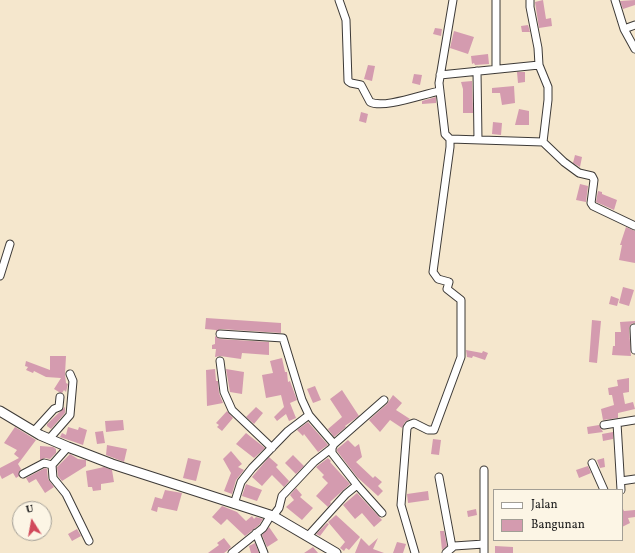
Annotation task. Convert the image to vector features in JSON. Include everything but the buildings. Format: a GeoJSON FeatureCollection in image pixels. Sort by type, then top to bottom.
{"type":"FeatureCollection","features":[{"type":"Feature","properties":{"kind":"street"},"geometry":{"type":"LineString","coordinates":[[339,0],[346,20],[348,80],[351,83],[363,86],[370,102],[377,104],[390,104],[440,90]]}},
{"type":"Feature","properties":{"kind":"street"},"geometry":{"type":"LineString","coordinates":[[453,0],[440,75],[440,90],[445,134],[450,139],[543,142],[564,162],[579,173],[592,176],[594,180],[591,202],[593,206],[635,226]]}},
{"type":"Feature","properties":{"kind":"street"},"geometry":{"type":"LineString","coordinates":[[496,0],[496,69]]}},
{"type":"Feature","properties":{"kind":"street"},"geometry":{"type":"LineString","coordinates":[[530,0],[539,65],[548,87],[543,142]]}},
{"type":"Feature","properties":{"kind":"street"},"geometry":{"type":"LineString","coordinates":[[615,0],[624,29],[635,48]]}},
{"type":"Feature","properties":{"kind":"street"},"geometry":{"type":"LineString","coordinates":[[624,29],[635,25]]}},
{"type":"Feature","properties":{"kind":"street"},"geometry":{"type":"LineString","coordinates":[[440,75],[539,65]]}},
{"type":"Feature","properties":{"kind":"street"},"geometry":{"type":"LineString","coordinates":[[477,71],[478,140]]}},
{"type":"Feature","properties":{"kind":"street"},"geometry":{"type":"LineString","coordinates":[[415,553],[401,505],[407,428],[409,425],[414,423],[428,430],[434,430],[461,357],[461,300],[447,289],[448,282],[438,279],[433,272],[450,139]]}},
{"type":"Feature","properties":{"kind":"street"},"geometry":{"type":"LineString","coordinates":[[0,276],[10,244]]}},
{"type":"Feature","properties":{"kind":"street"},"geometry":{"type":"LineString","coordinates":[[634,328],[635,350]]}},
{"type":"Feature","properties":{"kind":"street"},"geometry":{"type":"LineString","coordinates":[[220,334],[283,338],[302,400],[309,415],[333,446],[332,453],[357,485],[382,513]]}},
{"type":"Feature","properties":{"kind":"street"},"geometry":{"type":"LineString","coordinates":[[220,361],[224,392],[232,410],[272,448]]}},
{"type":"Feature","properties":{"kind":"street"},"geometry":{"type":"LineString","coordinates":[[49,439],[70,414],[73,380],[70,374]]}},
{"type":"Feature","properties":{"kind":"street"},"geometry":{"type":"LineString","coordinates":[[34,431],[54,409],[59,407],[60,397]]}},
{"type":"Feature","properties":{"kind":"street"},"geometry":{"type":"LineString","coordinates":[[232,553],[263,528],[279,508],[282,496],[314,462],[384,400]]}},
{"type":"Feature","properties":{"kind":"street"},"geometry":{"type":"LineString","coordinates":[[0,411],[49,439],[112,464],[272,516],[336,553]]}},
{"type":"Feature","properties":{"kind":"street"},"geometry":{"type":"LineString","coordinates":[[234,504],[241,482],[288,431],[309,415]]}},
{"type":"Feature","properties":{"kind":"street"},"geometry":{"type":"LineString","coordinates":[[604,424],[635,420]]}},
{"type":"Feature","properties":{"kind":"street"},"geometry":{"type":"LineString","coordinates":[[617,423],[621,489]]}},
{"type":"Feature","properties":{"kind":"street"},"geometry":{"type":"LineString","coordinates":[[68,447],[52,465],[53,478],[66,494],[88,541]]}},
{"type":"Feature","properties":{"kind":"street"},"geometry":{"type":"LineString","coordinates":[[592,462],[604,489]]}},
{"type":"Feature","properties":{"kind":"street"},"geometry":{"type":"LineString","coordinates":[[23,474],[44,463],[52,465]]}},
{"type":"Feature","properties":{"kind":"street"},"geometry":{"type":"LineString","coordinates":[[484,470],[484,553]]}},
{"type":"Feature","properties":{"kind":"street"},"geometry":{"type":"LineString","coordinates":[[439,477],[452,547]]}},
{"type":"Feature","properties":{"kind":"street"},"geometry":{"type":"LineString","coordinates":[[621,481],[635,479]]}},
{"type":"Feature","properties":{"kind":"street"},"geometry":{"type":"LineString","coordinates":[[308,536],[346,494],[357,485]]}},
{"type":"Feature","properties":{"kind":"street"},"geometry":{"type":"LineString","coordinates":[[256,534],[264,553]]}},
{"type":"Feature","properties":{"kind":"street"},"geometry":{"type":"LineString","coordinates":[[446,553],[452,547],[484,544]]}}]}
